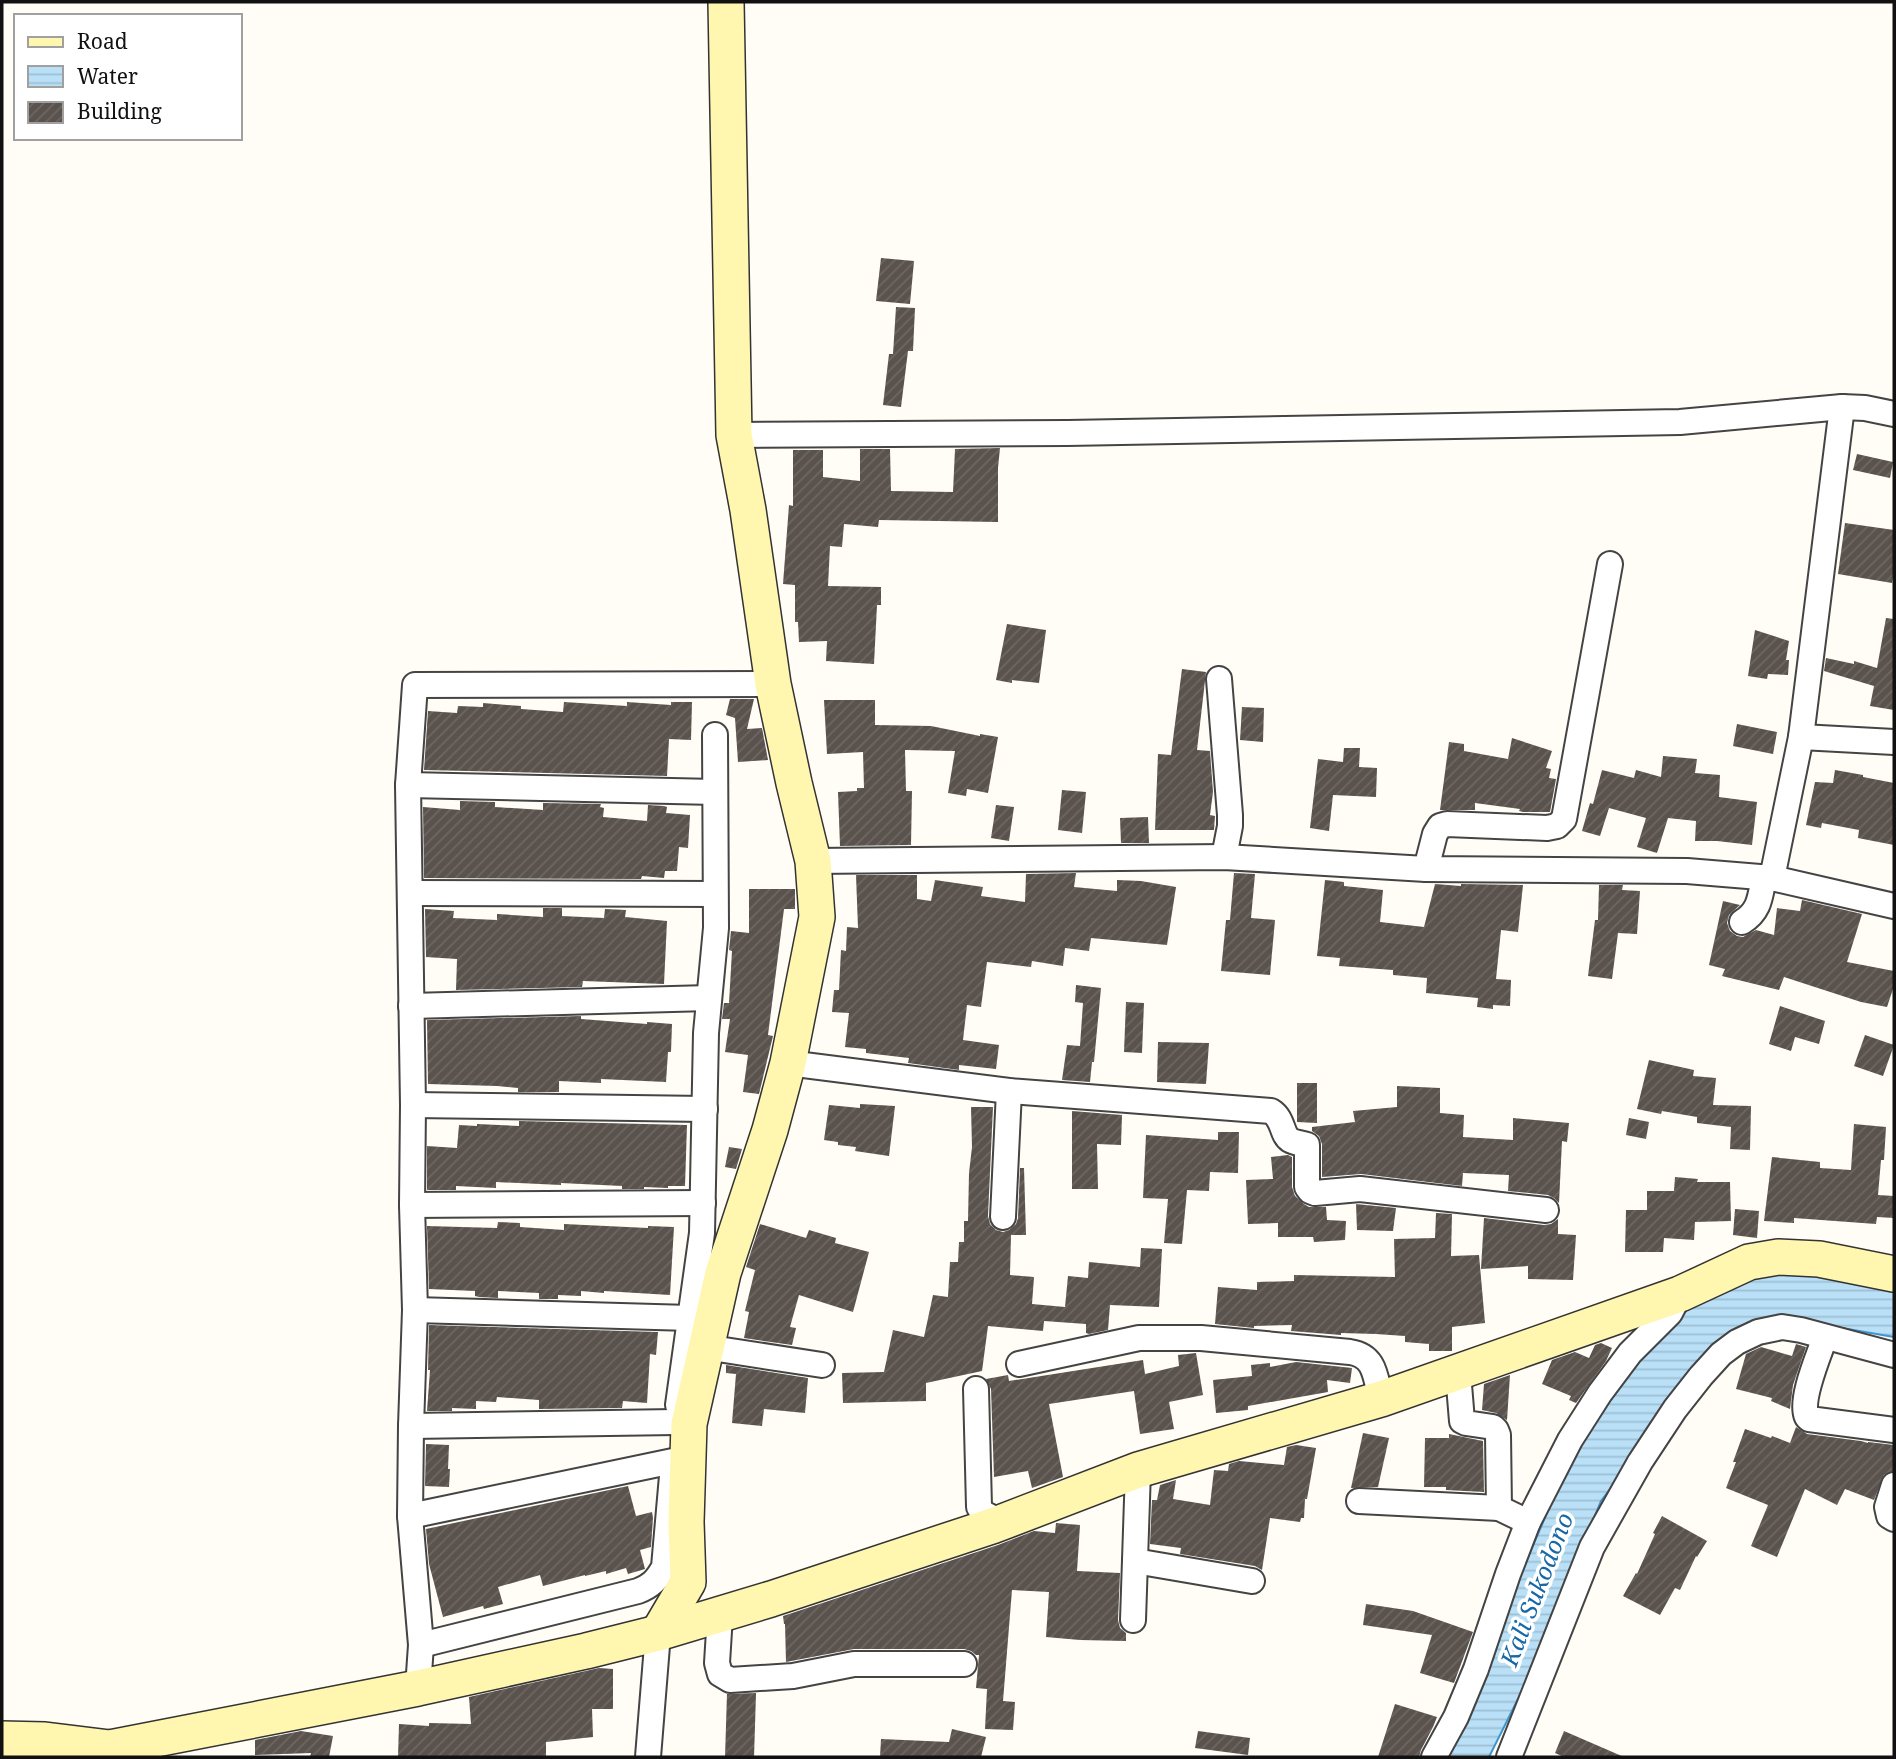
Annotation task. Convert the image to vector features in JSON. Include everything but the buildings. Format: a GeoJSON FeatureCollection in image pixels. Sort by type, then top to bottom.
{"type":"FeatureCollection","features":[{"type":"Feature","properties":{"kind":"main road"},"geometry":{"type":"LineString","coordinates":[[658,1633],[680,1572],[686,1522],[689,1424],[697,1332],[723,1273],[770,1129],[788,1063],[817,917],[813,861],[793,783],[773,684],[748,510],[734,435],[726,2]]}},
{"type":"Feature","properties":{"kind":"main road"},"geometry":{"type":"LineString","coordinates":[[2,1739],[45,1748],[120,1752],[586,1651],[658,1633],[784,1595],[992,1526],[1138,1470],[1381,1399],[1680,1294],[1749,1262],[1778,1258],[1819,1259],[1894,1274]]}},
{"type":"Feature","properties":{"kind":"main road"},"geometry":{"type":"LineString","coordinates":[[680,1572],[720,1615]]}},
{"type":"Feature","properties":{"kind":"street"},"geometry":{"type":"LineString","coordinates":[[734,435],[1095,433],[1680,422],[1842,407],[1866,408],[1894,414]]}},
{"type":"Feature","properties":{"kind":"street"},"geometry":{"type":"LineString","coordinates":[[1742,922],[1752,916],[1768,878],[1801,737],[1842,407]]}},
{"type":"Feature","properties":{"kind":"street"},"geometry":{"type":"LineString","coordinates":[[1426,869],[1435,834],[1440,826],[1447,824],[1547,828],[1557,826],[1564,819],[1610,564]]}},
{"type":"Feature","properties":{"kind":"street"},"geometry":{"type":"LineString","coordinates":[[1219,679],[1230,814],[1224,857]]}},
{"type":"Feature","properties":{"kind":"street"},"geometry":{"type":"LineString","coordinates":[[418,1688],[421,1645],[410,1516],[415,1310],[408,785],[415,685],[773,684]]}},
{"type":"Feature","properties":{"kind":"street"},"geometry":{"type":"LineString","coordinates":[[421,1645],[638,1591],[657,1580],[680,1572],[673,1461],[676,1422],[697,1332],[703,1203],[706,1033],[716,928],[715,735]]}},
{"type":"Feature","properties":{"kind":"street"},"geometry":{"type":"LineString","coordinates":[[1801,737],[1894,742]]}},
{"type":"Feature","properties":{"kind":"street"},"geometry":{"type":"LineString","coordinates":[[408,785],[715,792]]}},
{"type":"Feature","properties":{"kind":"street"},"geometry":{"type":"LineString","coordinates":[[813,861],[1224,857],[1426,869],[1687,871],[1768,878],[1894,906]]}},
{"type":"Feature","properties":{"kind":"street"},"geometry":{"type":"LineString","coordinates":[[410,893],[715,894]]}},
{"type":"Feature","properties":{"kind":"street"},"geometry":{"type":"LineString","coordinates":[[411,1006],[709,998]]}},
{"type":"Feature","properties":{"kind":"street"},"geometry":{"type":"LineString","coordinates":[[788,1063],[1009,1091],[1271,1111],[1279,1116],[1290,1139],[1307,1145],[1307,1187],[1315,1193],[1360,1189],[1546,1210]]}},
{"type":"Feature","properties":{"kind":"street"},"geometry":{"type":"LineString","coordinates":[[1003,1217],[1009,1091]]}},
{"type":"Feature","properties":{"kind":"street"},"geometry":{"type":"LineString","coordinates":[[413,1105],[705,1109]]}},
{"type":"Feature","properties":{"kind":"street"},"geometry":{"type":"LineString","coordinates":[[412,1205],[703,1203]]}},
{"type":"Feature","properties":{"kind":"street"},"geometry":{"type":"LineString","coordinates":[[1434,1757],[1456,1717],[1476,1670],[1528,1522],[1570,1440],[1630,1353],[1670,1313],[1680,1294]]}},
{"type":"Feature","properties":{"kind":"street"},"geometry":{"type":"LineString","coordinates":[[415,1310],[697,1332],[822,1365]]}},
{"type":"Feature","properties":{"kind":"street"},"geometry":{"type":"LineString","coordinates":[[1509,1757],[1592,1547],[1640,1462],[1682,1401],[1721,1354],[1758,1332],[1782,1327],[1894,1355]]}},
{"type":"Feature","properties":{"kind":"street"},"geometry":{"type":"LineString","coordinates":[[1825,1337],[1806,1397],[1804,1412],[1807,1417],[1894,1430]]}},
{"type":"Feature","properties":{"kind":"street"},"geometry":{"type":"LineString","coordinates":[[1019,1364],[1139,1338],[1201,1338],[1350,1352],[1361,1354],[1370,1361],[1381,1399]]}},
{"type":"Feature","properties":{"kind":"street"},"geometry":{"type":"LineString","coordinates":[[1458,1373],[1462,1421],[1493,1427],[1498,1435],[1499,1508]]}},
{"type":"Feature","properties":{"kind":"street"},"geometry":{"type":"LineString","coordinates":[[976,1389],[979,1507],[989,1516],[992,1526]]}},
{"type":"Feature","properties":{"kind":"street"},"geometry":{"type":"LineString","coordinates":[[411,1426],[676,1422]]}},
{"type":"Feature","properties":{"kind":"street"},"geometry":{"type":"LineString","coordinates":[[410,1516],[673,1461]]}},
{"type":"Feature","properties":{"kind":"street"},"geometry":{"type":"LineString","coordinates":[[1133,1620],[1138,1470]]}},
{"type":"Feature","properties":{"kind":"street"},"geometry":{"type":"LineString","coordinates":[[1894,1485],[1887,1507],[1889,1516],[1894,1519]]}},
{"type":"Feature","properties":{"kind":"street"},"geometry":{"type":"LineString","coordinates":[[1359,1500],[1499,1508],[1528,1522]]}},
{"type":"Feature","properties":{"kind":"street"},"geometry":{"type":"LineString","coordinates":[[1135,1561],[1252,1581]]}},
{"type":"Feature","properties":{"kind":"street"},"geometry":{"type":"LineString","coordinates":[[720,1615],[717,1663],[720,1674],[730,1680],[793,1676],[854,1664],[964,1664]]}},
{"type":"Feature","properties":{"kind":"street"},"geometry":{"type":"LineString","coordinates":[[648,1757],[658,1633]]}},
{"type":"Feature","properties":{"kind":"water","name":"Kali Sukodono"},"geometry":{"type":"Polygon","coordinates":[[[1762,1268],[1894,1282],[1894,1337],[1784,1318],[1725,1339],[1601,1501],[1521,1693],[1489,1757],[1442,1757],[1559,1485],[1589,1428],[1677,1308],[1762,1268]]]}}]}
